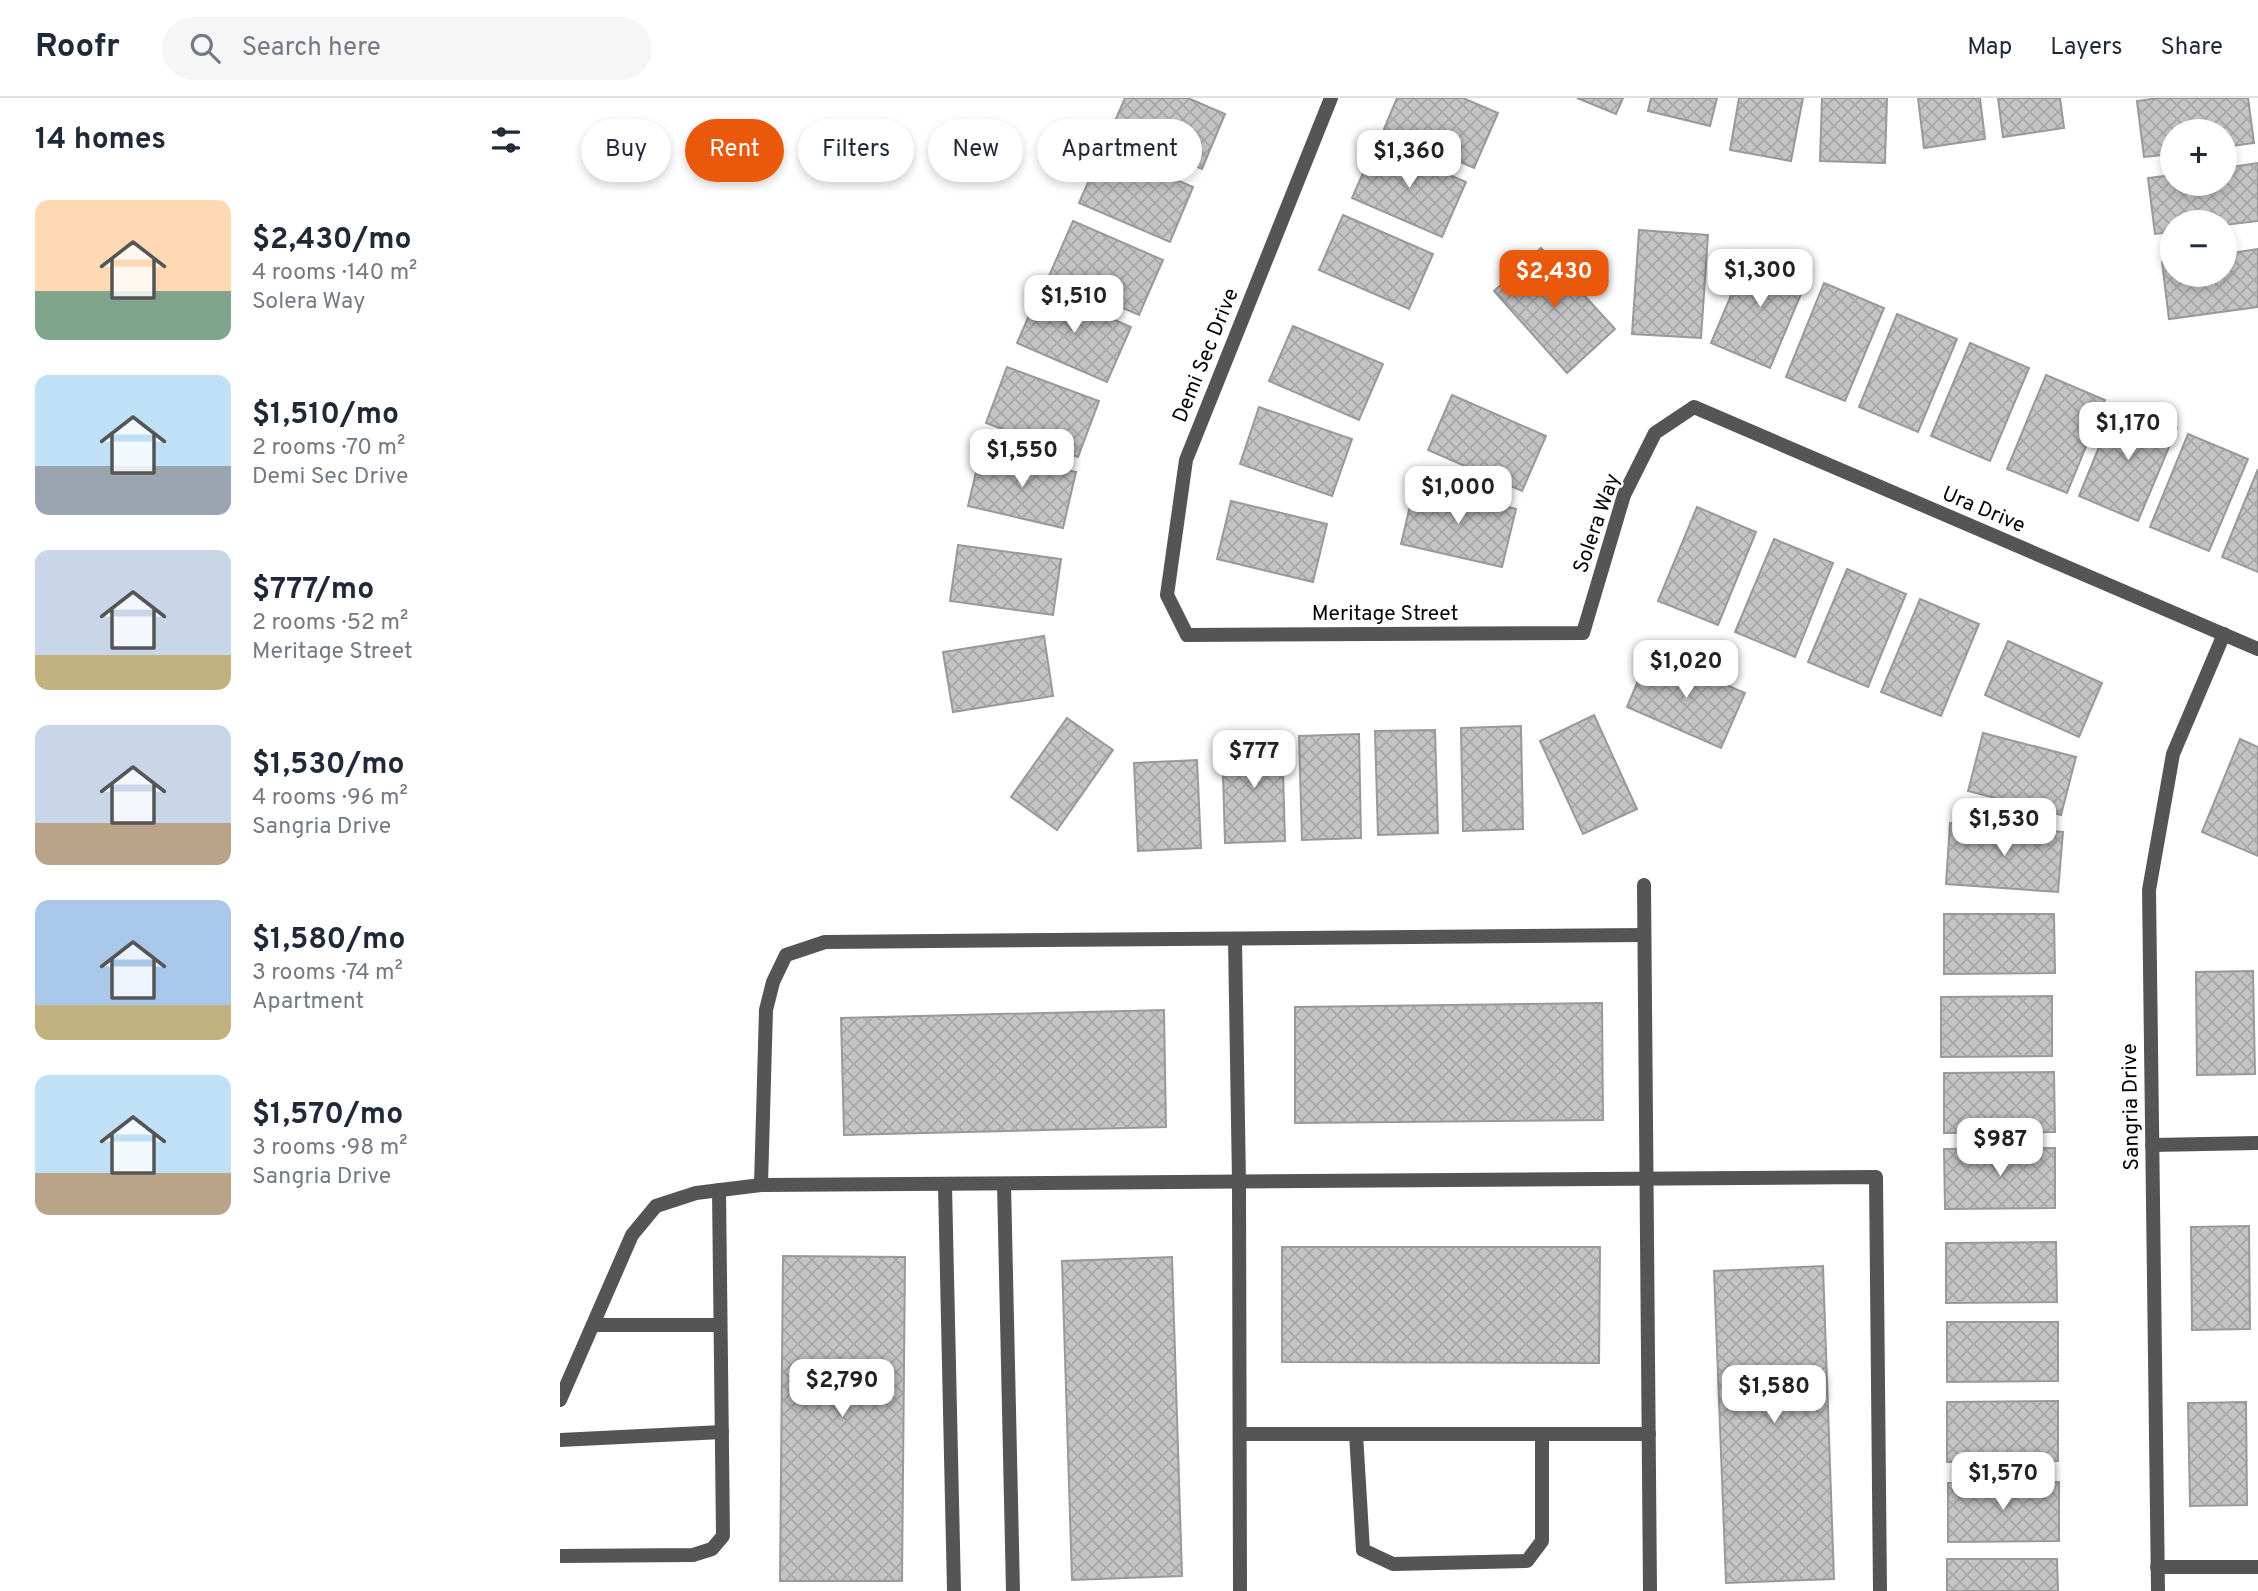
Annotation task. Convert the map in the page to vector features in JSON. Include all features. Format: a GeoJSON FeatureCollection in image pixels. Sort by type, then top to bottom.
{"type":"FeatureCollection","features":[{"type":"Feature","properties":{"kind":"street","name":"Demi Sec Drive"},"geometry":{"type":"LineString","coordinates":[[1187,635],[1167,595],[1186,460],[1331,98]]}},
{"type":"Feature","properties":{"kind":"street","name":"Solera Way"},"geometry":{"type":"LineString","coordinates":[[1583,633],[1624,495],[1636,470],[1655,433],[1694,407]]}},
{"type":"Feature","properties":{"kind":"street","name":"Ura Drive"},"geometry":{"type":"LineString","coordinates":[[1694,407],[2258,649]]}},
{"type":"Feature","properties":{"kind":"street","name":"Meritage Street"},"geometry":{"type":"LineString","coordinates":[[1187,635],[1583,633]]}},
{"type":"Feature","properties":{"kind":"street","name":"Sangria Drive"},"geometry":{"type":"LineString","coordinates":[[2158,1591],[2148,890],[2173,754],[2224,634]]}},
{"type":"Feature","properties":{"kind":"street"},"geometry":{"type":"LineString","coordinates":[[1644,885],[1650,1591]]}},
{"type":"Feature","properties":{"kind":"street"},"geometry":{"type":"LineString","coordinates":[[761,1185],[766,1010],[773,982],[786,955],[825,942],[1644,935]]}},
{"type":"Feature","properties":{"kind":"street"},"geometry":{"type":"LineString","coordinates":[[1235,939],[1239,1182],[1240,1591]]}},
{"type":"Feature","properties":{"kind":"street"},"geometry":{"type":"LineString","coordinates":[[2152,1145],[2258,1143]]}},
{"type":"Feature","properties":{"kind":"street"},"geometry":{"type":"LineString","coordinates":[[560,1400],[632,1235],[656,1206],[696,1193],[761,1185],[1876,1177],[1880,1591]]}},
{"type":"Feature","properties":{"kind":"street"},"geometry":{"type":"LineString","coordinates":[[1004,1184],[1013,1591]]}},
{"type":"Feature","properties":{"kind":"street"},"geometry":{"type":"LineString","coordinates":[[944,1185],[954,1591]]}},
{"type":"Feature","properties":{"kind":"street"},"geometry":{"type":"LineString","coordinates":[[560,1556],[693,1555],[712,1549],[723,1536],[719,1190]]}},
{"type":"Feature","properties":{"kind":"street"},"geometry":{"type":"LineString","coordinates":[[593,1325],[720,1325]]}},
{"type":"Feature","properties":{"kind":"street"},"geometry":{"type":"LineString","coordinates":[[560,1440],[722,1432]]}},
{"type":"Feature","properties":{"kind":"street"},"geometry":{"type":"LineString","coordinates":[[1240,1434],[1650,1434]]}},
{"type":"Feature","properties":{"kind":"street"},"geometry":{"type":"LineString","coordinates":[[1356,1434],[1363,1550],[1393,1564],[1527,1561],[1542,1541],[1542,1434]]}},
{"type":"Feature","properties":{"kind":"street"},"geometry":{"type":"LineString","coordinates":[[2157,1567],[2258,1567]]}},
{"type":"Feature","properties":{"kind":"building"},"geometry":{"type":"Polygon","coordinates":[[[1125,98],[1188,98],[1225,114],[1202,169],[1202,119],[1116,119],[1125,98]]]}},
{"type":"Feature","properties":{"kind":"building"},"geometry":{"type":"Polygon","coordinates":[[[1397,98],[1463,98],[1498,113],[1474,168],[1384,129],[1397,98]]]}},
{"type":"Feature","properties":{"kind":"building"},"geometry":{"type":"Polygon","coordinates":[[[1577,98],[1623,98],[1616,114],[1577,98]]]}},
{"type":"Feature","properties":{"kind":"building"},"geometry":{"type":"Polygon","coordinates":[[[1651,98],[1717,98],[1710,126],[1648,111],[1651,98]]]}},
{"type":"Feature","properties":{"kind":"building"},"geometry":{"type":"Polygon","coordinates":[[[1739,98],[1803,98],[1791,161],[1730,150],[1739,98]]]}},
{"type":"Feature","properties":{"kind":"building"},"geometry":{"type":"Polygon","coordinates":[[[1822,98],[1887,98],[1885,163],[1820,161],[1822,98]]]}},
{"type":"Feature","properties":{"kind":"building"},"geometry":{"type":"Polygon","coordinates":[[[1918,98],[1980,98],[1985,139],[1924,148],[1918,98]]]}},
{"type":"Feature","properties":{"kind":"building"},"geometry":{"type":"Polygon","coordinates":[[[1998,98],[2060,98],[2064,128],[2003,137],[1998,98]]]}},
{"type":"Feature","properties":{"kind":"building"},"geometry":{"type":"Polygon","coordinates":[[[2159,98],[2248,98],[2254,143],[2237,145],[2237,119],[2160,119],[2160,155],[2144,157],[2137,101],[2159,98]]]}},
{"type":"Feature","properties":{"kind":"building"},"geometry":{"type":"Polygon","coordinates":[[[1376,143],[1466,182],[1442,237],[1352,198],[1376,143]]]}},
{"type":"Feature","properties":{"kind":"building"},"geometry":{"type":"Polygon","coordinates":[[[2258,163],[2258,221],[2237,223],[2237,210],[2160,210],[2160,233],[2155,234],[2148,178],[2160,176],[2160,196],[2237,196],[2237,166],[2258,163]]]}},
{"type":"Feature","properties":{"kind":"building"},"geometry":{"type":"Polygon","coordinates":[[[1088,182],[1181,182],[1193,187],[1170,242],[1079,203],[1088,182]]]}},
{"type":"Feature","properties":{"kind":"building"},"geometry":{"type":"Polygon","coordinates":[[[1343,215],[1433,254],[1409,309],[1319,270],[1343,215]]]}},
{"type":"Feature","properties":{"kind":"building"},"geometry":{"type":"Polygon","coordinates":[[[1073,221],[1163,260],[1139,315],[1049,276],[1073,221]]]}},
{"type":"Feature","properties":{"kind":"building"},"geometry":{"type":"Polygon","coordinates":[[[1639,230],[1708,235],[1701,338],[1632,334],[1639,230]]]}},
{"type":"Feature","properties":{"kind":"building"},"geometry":{"type":"Polygon","coordinates":[[[1541,248],[1615,329],[1567,373],[1494,291],[1541,248]]]}},
{"type":"Feature","properties":{"kind":"building"},"geometry":{"type":"Polygon","coordinates":[[[2258,249],[2258,307],[2169,319],[2165,287],[2237,287],[2237,252],[2258,249]]]}},
{"type":"Feature","properties":{"kind":"building"},"geometry":{"type":"Polygon","coordinates":[[[1750,250],[1809,275],[1770,368],[1711,343],[1750,250]]]}},
{"type":"Feature","properties":{"kind":"building"},"geometry":{"type":"Polygon","coordinates":[[[1824,283],[1884,308],[1845,401],[1786,377],[1824,283]]]}},
{"type":"Feature","properties":{"kind":"building"},"geometry":{"type":"Polygon","coordinates":[[[1041,288],[1131,327],[1107,382],[1017,343],[1041,288]]]}},
{"type":"Feature","properties":{"kind":"building"},"geometry":{"type":"Polygon","coordinates":[[[1897,314],[1957,339],[1918,432],[1859,407],[1897,314]]]}},
{"type":"Feature","properties":{"kind":"building"},"geometry":{"type":"Polygon","coordinates":[[[1293,326],[1383,364],[1359,420],[1269,381],[1293,326]]]}},
{"type":"Feature","properties":{"kind":"building"},"geometry":{"type":"Polygon","coordinates":[[[1970,343],[2029,368],[1990,461],[1931,436],[1970,343]]]}},
{"type":"Feature","properties":{"kind":"building"},"geometry":{"type":"Polygon","coordinates":[[[1007,367],[1099,401],[1078,457],[986,423],[1007,367]]]}},
{"type":"Feature","properties":{"kind":"building"},"geometry":{"type":"Polygon","coordinates":[[[2046,375],[2105,400],[2067,493],[2007,469],[2046,375]]]}},
{"type":"Feature","properties":{"kind":"building"},"geometry":{"type":"Polygon","coordinates":[[[1452,395],[1546,436],[1522,491],[1428,450],[1452,395]]]}},
{"type":"Feature","properties":{"kind":"building"},"geometry":{"type":"Polygon","coordinates":[[[2117,403],[2177,428],[2138,521],[2079,496],[2117,403]]]}},
{"type":"Feature","properties":{"kind":"building"},"geometry":{"type":"Polygon","coordinates":[[[1259,407],[1352,439],[1332,496],[1240,464],[1259,407]]]}},
{"type":"Feature","properties":{"kind":"building"},"geometry":{"type":"Polygon","coordinates":[[[2188,434],[2248,459],[2209,551],[2150,527],[2188,434]]]}},
{"type":"Feature","properties":{"kind":"building"},"geometry":{"type":"Polygon","coordinates":[[[981,451],[1076,472],[1063,528],[968,506],[981,451]]]}},
{"type":"Feature","properties":{"kind":"building"},"geometry":{"type":"Polygon","coordinates":[[[2258,469],[2258,572],[2222,557],[2258,469]]]}},
{"type":"Feature","properties":{"kind":"building"},"geometry":{"type":"Polygon","coordinates":[[[1415,485],[1516,509],[1502,567],[1401,544],[1415,485]]]}},
{"type":"Feature","properties":{"kind":"building"},"geometry":{"type":"Polygon","coordinates":[[[1231,501],[1327,524],[1313,582],[1217,559],[1231,501]]]}},
{"type":"Feature","properties":{"kind":"building"},"geometry":{"type":"Polygon","coordinates":[[[1697,507],[1756,532],[1718,625],[1658,601],[1697,507]]]}},
{"type":"Feature","properties":{"kind":"building"},"geometry":{"type":"Polygon","coordinates":[[[1774,539],[1833,563],[1795,657],[1735,632],[1774,539]]]}},
{"type":"Feature","properties":{"kind":"building"},"geometry":{"type":"Polygon","coordinates":[[[958,545],[1061,559],[1053,615],[950,601],[958,545]]]}},
{"type":"Feature","properties":{"kind":"building"},"geometry":{"type":"Polygon","coordinates":[[[1847,569],[1906,594],[1868,687],[1808,662],[1847,569]]]}},
{"type":"Feature","properties":{"kind":"building"},"geometry":{"type":"Polygon","coordinates":[[[1920,599],[1979,624],[1941,716],[1881,692],[1920,599]]]}},
{"type":"Feature","properties":{"kind":"building"},"geometry":{"type":"Polygon","coordinates":[[[1044,636],[1053,696],[953,712],[943,652],[1044,636]]]}},
{"type":"Feature","properties":{"kind":"building"},"geometry":{"type":"Polygon","coordinates":[[[2008,641],[2102,683],[2079,737],[1985,695],[2008,641]]]}},
{"type":"Feature","properties":{"kind":"building"},"geometry":{"type":"Polygon","coordinates":[[[1650,652],[1745,693],[1721,748],[1627,707],[1650,652]]]}},
{"type":"Feature","properties":{"kind":"building"},"geometry":{"type":"Polygon","coordinates":[[[1594,715],[1637,809],[1583,834],[1540,741],[1594,715]]]}},
{"type":"Feature","properties":{"kind":"building"},"geometry":{"type":"Polygon","coordinates":[[[1067,718],[1113,750],[1057,830],[1011,797],[1067,718]]]}},
{"type":"Feature","properties":{"kind":"building"},"geometry":{"type":"Polygon","coordinates":[[[1521,726],[1523,829],[1463,831],[1461,728],[1521,726]]]}},
{"type":"Feature","properties":{"kind":"building"},"geometry":{"type":"Polygon","coordinates":[[[1435,730],[1438,833],[1378,835],[1375,731],[1435,730]]]}},
{"type":"Feature","properties":{"kind":"building"},"geometry":{"type":"Polygon","coordinates":[[[1983,733],[2076,757],[2061,815],[1968,791],[1983,733]]]}},
{"type":"Feature","properties":{"kind":"building"},"geometry":{"type":"Polygon","coordinates":[[[1359,734],[1361,838],[1302,840],[1299,736],[1359,734]]]}},
{"type":"Feature","properties":{"kind":"building"},"geometry":{"type":"Polygon","coordinates":[[[1282,737],[1285,841],[1225,843],[1222,739],[1282,737]]]}},
{"type":"Feature","properties":{"kind":"building"},"geometry":{"type":"Polygon","coordinates":[[[2240,739],[2258,747],[2258,856],[2202,832],[2240,739]]]}},
{"type":"Feature","properties":{"kind":"building"},"geometry":{"type":"Polygon","coordinates":[[[1197,760],[1201,848],[1138,851],[1134,763],[1197,760]]]}},
{"type":"Feature","properties":{"kind":"building"},"geometry":{"type":"Polygon","coordinates":[[[1950,823],[2063,832],[2058,892],[1946,884],[1950,823]]]}},
{"type":"Feature","properties":{"kind":"building"},"geometry":{"type":"Polygon","coordinates":[[[1944,914],[2054,914],[2055,973],[1944,974],[1944,914]]]}},
{"type":"Feature","properties":{"kind":"building"},"geometry":{"type":"Polygon","coordinates":[[[2253,971],[2255,1074],[2197,1075],[2196,972],[2253,971]]]}},
{"type":"Feature","properties":{"kind":"building"},"geometry":{"type":"Polygon","coordinates":[[[2052,996],[2052,1056],[1941,1057],[1941,997],[2052,996]]]}},
{"type":"Feature","properties":{"kind":"building"},"geometry":{"type":"Polygon","coordinates":[[[1602,1003],[1603,1120],[1295,1123],[1295,1007],[1602,1003]]]}},
{"type":"Feature","properties":{"kind":"building"},"geometry":{"type":"Polygon","coordinates":[[[1164,1010],[1166,1127],[844,1135],[841,1018],[1164,1010]]]}},
{"type":"Feature","properties":{"kind":"building"},"geometry":{"type":"Polygon","coordinates":[[[2054,1072],[2055,1132],[1944,1133],[1944,1073],[2054,1072]]]}},
{"type":"Feature","properties":{"kind":"building"},"geometry":{"type":"Polygon","coordinates":[[[2055,1148],[2055,1208],[1945,1209],[1944,1149],[2055,1148]]]}},
{"type":"Feature","properties":{"kind":"building"},"geometry":{"type":"Polygon","coordinates":[[[2249,1226],[2250,1329],[2192,1330],[2191,1227],[2249,1226]]]}},
{"type":"Feature","properties":{"kind":"building"},"geometry":{"type":"Polygon","coordinates":[[[2056,1242],[2057,1302],[1946,1303],[1946,1243],[2056,1242]]]}},
{"type":"Feature","properties":{"kind":"building"},"geometry":{"type":"Polygon","coordinates":[[[1282,1247],[1600,1247],[1599,1363],[1282,1362],[1282,1247]]]}},
{"type":"Feature","properties":{"kind":"building"},"geometry":{"type":"Polygon","coordinates":[[[783,1256],[905,1257],[902,1581],[780,1581],[783,1256]]]}},
{"type":"Feature","properties":{"kind":"building"},"geometry":{"type":"Polygon","coordinates":[[[1172,1257],[1182,1576],[1072,1580],[1062,1261],[1172,1257]]]}},
{"type":"Feature","properties":{"kind":"building"},"geometry":{"type":"Polygon","coordinates":[[[1823,1266],[1834,1579],[1726,1583],[1714,1271],[1823,1266]]]}},
{"type":"Feature","properties":{"kind":"building"},"geometry":{"type":"Polygon","coordinates":[[[1947,1322],[2058,1322],[2058,1381],[1947,1382],[1947,1322]]]}},
{"type":"Feature","properties":{"kind":"building"},"geometry":{"type":"Polygon","coordinates":[[[2058,1401],[2058,1461],[1947,1462],[1947,1402],[2058,1401]]]}},
{"type":"Feature","properties":{"kind":"building"},"geometry":{"type":"Polygon","coordinates":[[[2246,1402],[2247,1505],[2190,1506],[2188,1403],[2246,1402]]]}},
{"type":"Feature","properties":{"kind":"building"},"geometry":{"type":"Polygon","coordinates":[[[2059,1482],[2059,1541],[1948,1542],[1948,1483],[2059,1482]]]}},
{"type":"Feature","properties":{"kind":"building"},"geometry":{"type":"Polygon","coordinates":[[[1947,1559],[2057,1559],[2058,1591],[1947,1591],[1947,1559]]]}}]}
